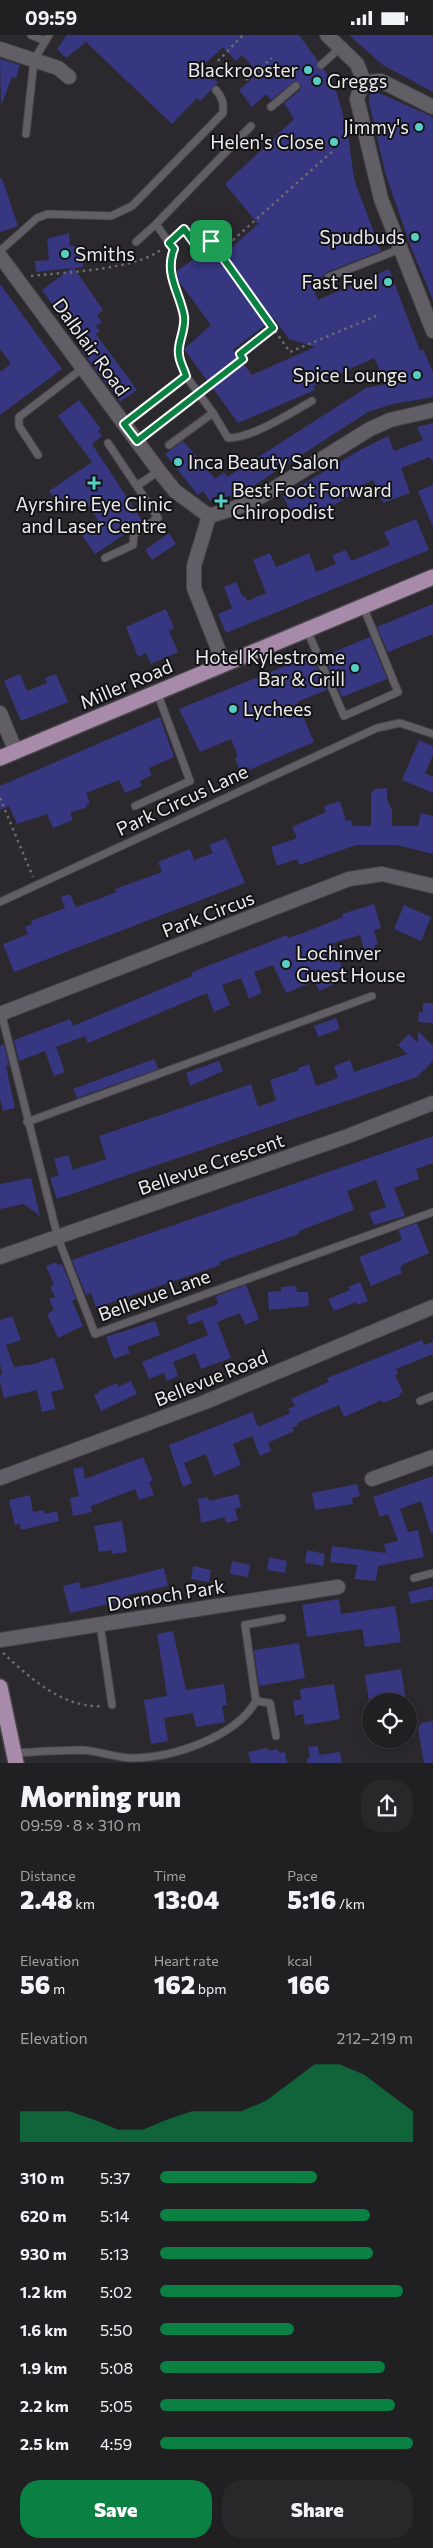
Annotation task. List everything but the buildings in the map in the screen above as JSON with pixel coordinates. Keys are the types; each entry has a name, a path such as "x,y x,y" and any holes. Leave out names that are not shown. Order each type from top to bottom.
{"main road":[{"name":"Miller Road","path":"0,758 433,577"},
{"path":"0,1687 15,1758"}],"street":[{"path":"326,35 357,64 365,84"},
{"path":"0,49 58,68 70,77"},
{"path":"433,107 380,81 372,80 359,91 357,99 364,135 381,199 400,249 430,315 433,331"},
{"name":"Dalblair Road","path":"2,264 17,278 175,491 209,516"},
{"path":"224,664 194,588 194,565 209,516 244,505 262,496 370,429 390,420 433,410"},
{"path":"0,713 16,752"},
{"name":"Park Circus","path":"0,1012 349,879 382,874 433,886"},
{"name":"Bellevue Crescent","path":"0,1257 348,1137 433,1103"},
{"name":"Bellevue Road","path":"0,1479 204,1401 433,1307"},
{"path":"372,1479 433,1457"},
{"name":"Dornoch Park","path":"0,1640 338,1587"}],"lane":[{"path":"26,134 34,60 47,38 31,35"},
{"path":"321,65 340,49"},
{"path":"271,107 296,86"},
{"path":"0,251 37,218 48,214 111,215 132,206 223,113 224,105 216,90"},
{"path":"136,242 156,224 251,126"},
{"path":"156,224 174,249 170,259 172,283 184,317 184,334 178,353 186,376 213,413 228,438 237,438 276,421 312,401"},
{"path":"329,277 400,249"},
{"path":"38,455 19,426 19,417 83,368"},
{"path":"124,424 186,376"},
{"path":"169,445 213,413"},
{"path":"105,558 133,545 134,534 158,518 138,485 108,443"},
{"path":"138,485 159,471"},
{"path":"307,630 344,716 398,692 363,606"},
{"path":"135,806 190,781 157,693"},
{"name":"Park Circus Lane","path":"0,902 377,728 400,723 433,734"},
{"path":"28,1123 372,996"},
{"name":"Bellevue Lane","path":"0,1012 58,1238 95,1334 433,1212"},
{"path":"420,1401 433,1396"},
{"path":"414,1578 433,1573"},
{"path":"15,1758 86,1750 132,1758 171,1753 213,1738 243,1717 256,1701 245,1625 282,1618"},
{"path":"100,1624 112,1705"},
{"path":"256,1701 270,1703 276,1736"}],"path":[{"path":"218,61 243,35"},
{"path":"246,80 272,58"},
{"path":"17,278 130,263 154,256 184,229 200,251 224,229 233,240 334,150"},
{"path":"211,241 290,351 376,316"},
{"path":"137,441 243,359 240,354 273,328"},
{"path":"0,798 37,885"},
{"path":"0,1650 34,1682 70,1700 100,1707 112,1705"}],"place":[{"name":"Blackrooster","path":"308,70"},
{"name":"Greggs","path":"317,81"},
{"name":"Jimmy's","path":"419,127"},
{"name":"Helen's Close","path":"334,142"},
{"name":"Spudbuds","path":"415,237"},
{"name":"Smiths","path":"65,254"},
{"name":"Fast Fuel","path":"388,282"},
{"name":"Spice Lounge","path":"417,375"},
{"name":"Inca Beauty Salon","path":"178,462"},
{"name":"Ayrshire Eye Clinic and Laser Centre","path":"94,483"},
{"name":"Best Foot Forward Chiropodist","path":"221,501"},
{"name":"Hotel Kylestrome Bar & Grill","path":"355,668"},
{"name":"Lychees","path":"233,709"},
{"name":"Lochinver Guest House","path":"286,964"}],"route":[{"path":"184,229 200,251 211,241 273,328 240,354 243,359 137,441 124,424 186,376 178,353 184,334 184,317 172,283 170,259 174,249 169,243 184,229"}]}
